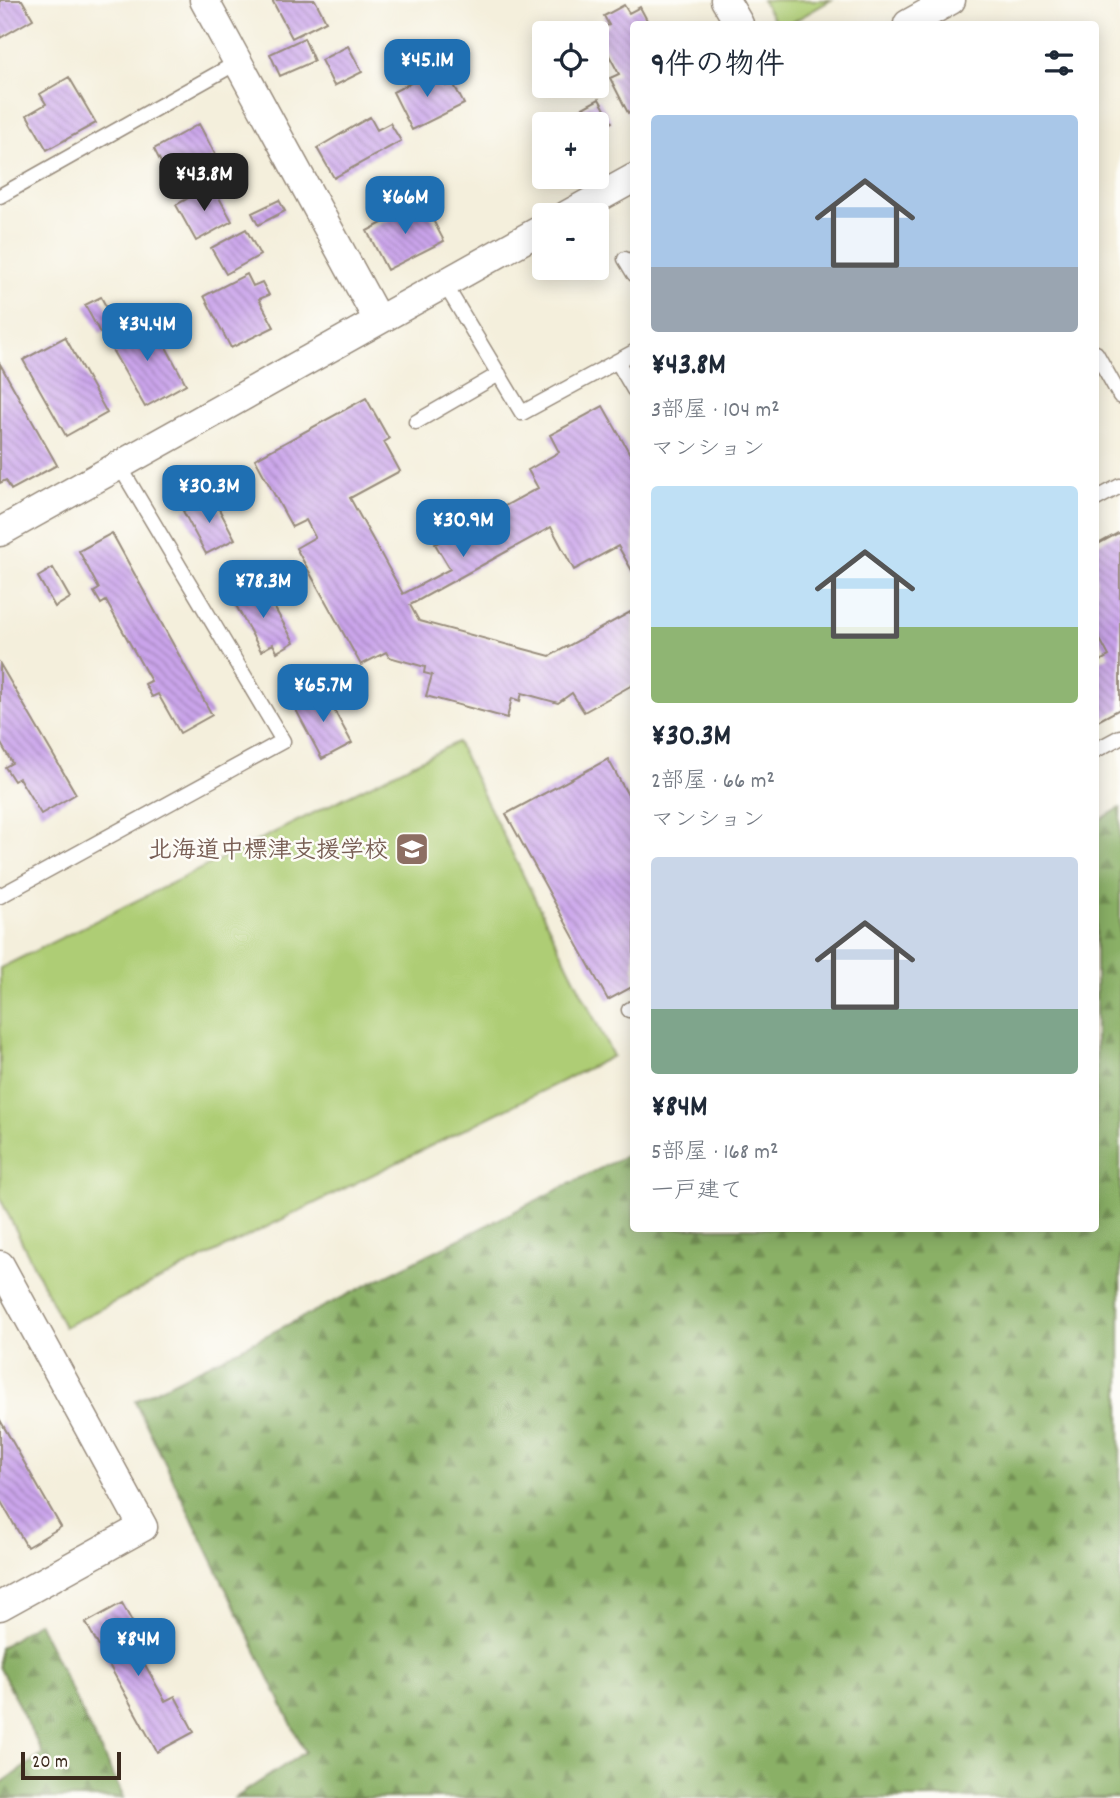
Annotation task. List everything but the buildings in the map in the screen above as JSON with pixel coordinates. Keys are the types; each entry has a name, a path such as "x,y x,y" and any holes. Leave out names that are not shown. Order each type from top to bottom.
{"street":[{"path":"204,0 378,320"},
{"path":"725,0 737,21"},
{"path":"914,21 951,0"},
{"path":"588,203 630,180"},
{"path":"0,532 532,235"},
{"path":"0,1265 143,1527 0,1606"}],"lane":[{"path":"0,196 238,62"},
{"path":"625,259 630,267"},
{"path":"444,283 522,413 630,354"},
{"path":"1099,358 1120,396"},
{"path":"617,361 630,383"},
{"path":"416,422 499,374"},
{"path":"0,896 283,741 119,465"},
{"path":"1099,497 1120,486"},
{"path":"1099,748 1120,737"}],"green space":[{"path":"762,0 831,0 794,21 774,21"},
{"path":"457,742 613,1056 64,1327 0,1198 0,968"},
{"path":"1120,808 1120,1798 235,1798 305,1752 135,1401 630,1154 630,1232 1099,1232 1099,820"},
{"path":"38,1622 124,1798 0,1798 0,1784 43,1754 0,1668 0,1648"}],"place":[{"name":"北海道中標津支援学校","path":"412,849"}]}
